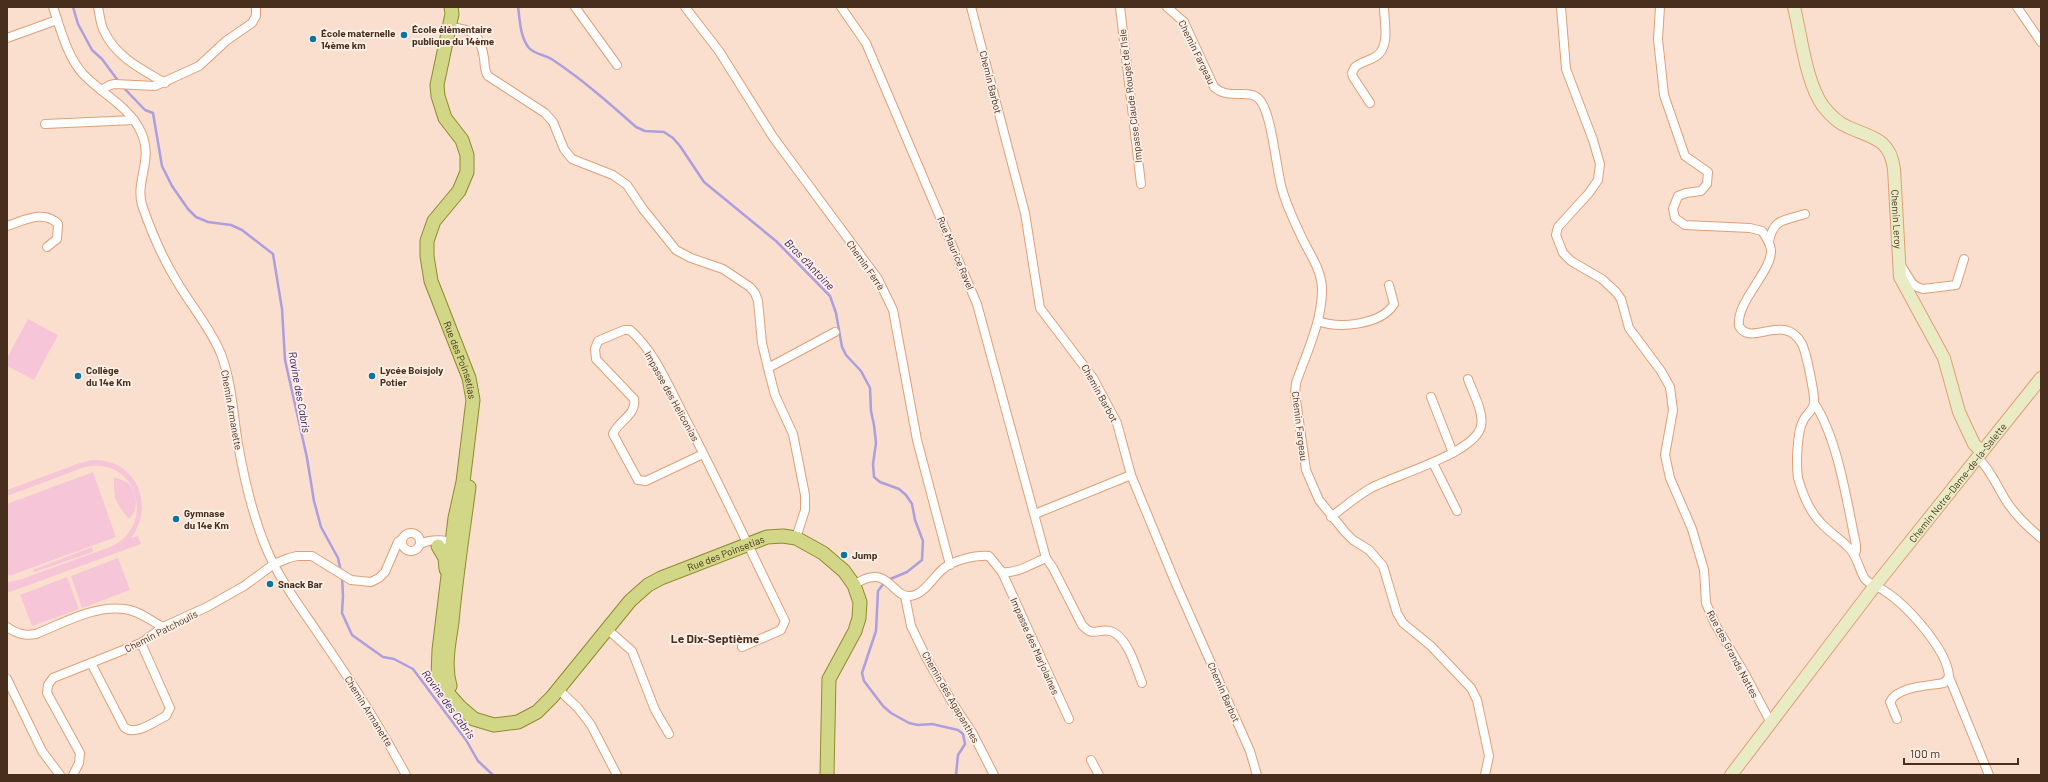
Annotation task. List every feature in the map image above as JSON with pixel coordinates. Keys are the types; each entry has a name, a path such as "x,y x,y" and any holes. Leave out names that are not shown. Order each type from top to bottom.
{"main road":[{"name":"Rue des Poinsetias","path":"446,7 449,25"},
{"name":"Rue des Poinsetias","path":"451,7 452,14 437,85 438,96 445,118 462,140 467,155 467,172 459,191 434,221 427,241 427,256 431,281 469,378 473,400 463,482 455,518 456,544"},
{"name":"Rue des Poinsetias","path":"427,256 475,374 480,406 456,544 438,676 445,690 460,707 474,719 505,725 518,722 537,712 558,689 630,601 648,585 660,578 767,537 783,536 796,538 831,559 844,571 854,585 860,602 859,618 855,631 829,679 827,775"},
{"path":"451,582 445,558 438,543 455,518"}],"street":[{"name":"Chemin Armanette","path":"53,7 73,60 83,74 126,110 141,132 146,152 146,162 140,190 142,205 159,248 176,281 212,333 221,354 228,374 238,446 248,492 265,547 292,594 369,710 406,775"},
{"path":"98,7 103,30 116,50 134,65 165,83"},
{"path":"101,90 110,84 155,86 165,83 199,66 226,41 252,23 256,16 256,7"},
{"path":"575,7 617,65"},
{"name":"Chemin Fèrrè","path":"685,7 719,51 773,137 878,279 890,299 896,320 917,440 950,564"},
{"name":"Rue Maurice Ravel","path":"841,7 866,43 977,304 1046,558 1053,568 1082,625 1087,631 1094,632 1109,630 1116,633 1125,642 1142,683"},
{"name":"Chemin Barbot","path":"971,7 1025,213 1040,308 1093,378 1117,423 1131,475 1176,584 1250,750 1257,775"},
{"name":"Impasse Claude Rouget de l'Isle","path":"1120,7 1141,184"},
{"name":"Chemin Fargeau","path":"1167,7 1184,22 1214,88 1221,93 1230,95 1248,94 1258,97 1263,104 1273,140 1282,190 1292,217 1318,268 1321,279 1322,301 1318,321 1296,383 1294,393 1306,470 1319,500 1331,517 1352,540 1375,554 1383,566 1397,613 1403,623 1450,664 1472,688 1477,700 1488,756 1485,775"},
{"path":"1370,103 1352,73 1355,67 1376,57 1382,49 1385,39 1384,7"},
{"name":"Rue des Grands Nattes","path":"1561,7 1566,69 1594,140 1600,164 1598,180 1589,193 1558,227 1556,235 1563,254 1571,261 1602,278 1616,292 1620,299 1628,328 1661,371 1670,387 1673,410 1665,454 1670,478 1692,529 1704,570 1706,603 1715,624 1745,674 1771,724"},
{"path":"1660,7 1658,39 1664,95 1685,156 1708,172 1707,184 1701,191 1686,193 1678,196 1673,209 1675,218 1685,225 1750,228 1762,230 1769,241 1771,251 1768,261 1741,311 1739,326 1743,332 1751,335 1776,329 1783,330 1799,340 1805,354 1814,403 1824,418 1842,477 1856,545 1856,551 1854,554"},
{"name":"Chemin Leroy","path":"1794,7 1810,78 1820,101 1839,122 1880,141 1890,153 1894,169 1898,262 1902,282 1944,358 1959,412 1986,467 2006,501 2023,523 2041,538"},
{"path":"2017,7 2041,42"},
{"path":"7,38 58,20"},
{"path":"449,25 469,30 475,34 480,42 484,68 488,76 545,113 553,122 564,150 572,159 613,175 627,185 643,209 676,250 691,258 723,269 750,287 758,301 762,343 768,368 775,394 792,434 805,495 805,510 796,538"},
{"path":"45,124 134,120"},
{"path":"1769,241 1775,224 1805,214"},
{"path":"7,226 43,216 54,220 58,224 57,239 47,248"},
{"path":"1898,262 1914,285 1923,289 1956,285 1964,259"},
{"path":"1318,321 1329,325 1345,325 1364,322 1386,314 1394,304 1389,285"},
{"name":"Impasse des Heliconias","path":"703,454 646,481 638,480 613,434 615,428 633,410 635,405 634,399 596,359 595,349 598,341 624,330 630,330 640,339 654,358 703,454 785,621 781,630 742,646"},
{"path":"768,368 835,332"},
{"name":"Chemin Notre-Dame-de-la-Salette","path":"1731,775 1874,587 2041,378"},
{"path":"1331,517 1371,488 1433,463 1453,453 1475,438 1481,426 1482,419 1468,379"},
{"path":"1432,397 1453,453"},
{"path":"1814,403 1812,410 1802,421 1798,444 1798,477 1809,506 1820,522 1854,554 1866,580 1874,587 1883,590 1909,612 1939,650 1990,775"},
{"path":"1433,463 1457,511"},
{"path":"1035,514 1131,475"},
{"path":"391,560 398,542 405,535 411,533 416,535 421,542"},
{"path":"402,539 403,546 406,550"},
{"path":"421,542 456,544"},
{"path":"391,560 397,554 406,550 416,550 421,542"},
{"name":"Impasse des Marjolaines","path":"950,564 981,555 989,556 1002,572 1069,719"},
{"name":"Chemin Patchoulis","path":"73,775 79,763 80,753 47,693 48,685 53,678 141,643 163,627 227,596 274,564 297,556 312,556 321,560 351,580 364,582 379,578 391,560"},
{"path":"1002,572 1015,571 1046,558"},
{"path":"854,585 869,576 878,577 890,582 905,596 918,593 950,564"},
{"name":"Chemin des Agapanthes","path":"905,596 911,626 952,702 973,734 994,775"},
{"path":"7,627 18,634 36,634 93,612 111,609 125,609 163,627"},
{"path":"607,628 632,651 655,710 669,734"},
{"path":"91,663 124,727 128,730 135,731 166,716 170,708 141,643"},
{"path":"1897,719 1890,702 1892,697 1913,688 1944,683 1949,677"},
{"path":"7,680 42,751 60,775"},
{"path":"558,689 578,708 591,725 617,775"},
{"path":"1091,760 1098,775"}],"shaded area":[{"path":"28,319 58,335 34,380 7,366 7,358"},
{"path":"92,460 107,461 120,467 130,475 137,486 141,498 142,512 138,525 131,538 138,536 141,544 7,593 7,582 19,580 110,547 125,537 134,524 137,509 135,495 128,482 118,471 103,466 85,467 7,496 7,490"},
{"path":"93,472 116,537 9,576 7,572 7,504"},
{"path":"114,477 127,482 135,495 135,510 129,519 120,508 116,500 114,491"},
{"path":"92,547 93,552 34,572 33,570"},
{"path":"118,558 130,590 82,608 71,576"},
{"path":"67,577 79,609 32,626 20,595"}],"waterway":[{"name":"Ravine des Cabris","path":"73,7 78,24 92,50 102,59 119,82"},
{"name":"Bras d'Antoine","path":"518,7 522,34 526,44 531,50 550,58 575,76 636,127 645,131 664,132 673,138 704,182 776,241 830,296 836,313 842,347 846,355 861,371 870,388 871,411 876,443 873,464 874,477 880,482 899,489 906,495 912,504 915,520 923,541 922,560 907,572 888,580"},
{"name":"Ravine des Cabris","path":"122,86 145,110 153,113 162,166 172,186 188,209 196,217 208,222 231,225 242,230 273,254 282,309 285,360 307,458 314,501 321,527 338,558 341,572"},
{"name":"Ravine des Cabris","path":"342,577 342,613 352,635 383,657 394,659 413,669 466,740 478,761 493,775"},
{"name":"Bras d'Antoine","path":"884,583 878,591 876,631 862,673 864,681 883,706 891,713 909,723 918,725 932,724 958,730 963,734 965,744 958,755 956,775"}],"place":[{"name":"École élémentaire publique du 14ème","path":"404,35"},
{"name":"École maternelle 14ème km","path":"313,39"},
{"name":"Collège du 14e Km","path":"78,376"},
{"name":"Lycée Boisjoly Potier","path":"372,376"},
{"name":"Gymnase du 14e Km","path":"176,519"},
{"name":"Jump","path":"844,555"},
{"name":"Snack Bar","path":"270,584"}],"district":[{"name":"Le Dix-Septième","path":"715,638"}]}
